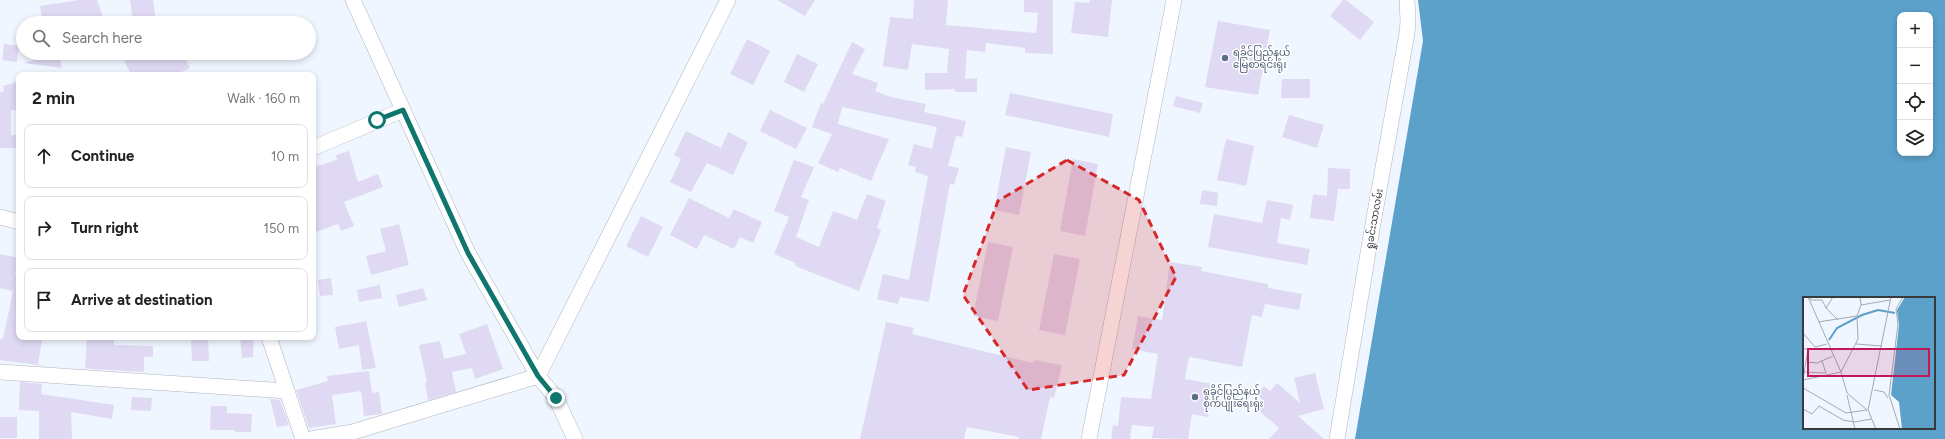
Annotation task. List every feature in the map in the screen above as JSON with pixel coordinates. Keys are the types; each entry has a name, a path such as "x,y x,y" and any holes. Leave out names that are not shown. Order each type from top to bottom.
{"street":[{"path":"353,0 468,253 538,376 556,398 575,439"},
{"path":"311,439 353,432 538,376 728,0"},
{"path":"1089,439 1174,0"},
{"name":"ရှုခင်းသာလမ်း","path":"1337,439 1369,242 1407,33 1407,0"},
{"path":"316,147 403,110"},
{"path":"0,217 16,221"},
{"path":"270,340 302,439"},
{"path":"0,372 287,391"}],"highlighted area":[{"path":"1067,160 1139,200 1176,277 1124,375 1028,390 963,295 998,201"}],"water":[{"path":"1418,0 1945,0 1945,439 1355,439 1423,41"}],"building":[{"path":"79,0 97,0 103,16 42,16 40,6"},
{"path":"130,0 153,0 155,16 132,16"},
{"path":"777,0 815,0 805,16"},
{"path":"914,0 948,0 946,25 1036,33 1038,13 1024,12 1024,0 1053,0 1053,54 1025,53 1025,48 986,43 985,52 967,50 965,79 977,78 977,92 955,92 955,89 925,90 925,73 947,73 949,49 912,44 908,70 883,66 890,17 913,19"},
{"path":"1090,0 1112,0 1108,37 1071,33 1075,2 1089,3"},
{"path":"1343,0 1346,0 1374,22 1360,40 1330,16"},
{"path":"1218,21 1270,30 1258,95 1205,87"},
{"path":"747,39 770,51 753,85 730,74"},
{"path":"852,42 865,49 852,74 878,83 875,91 891,97 926,104 924,112 966,121 962,137 956,136 948,166 959,168 954,185 950,183 929,302 900,297 898,304 877,299 883,274 909,280 928,176 915,172 916,167 908,165 914,144 932,149 937,127 842,107 838,124 889,139 871,181 840,168 838,172 818,163 832,134 812,127 821,103 823,104"},
{"path":"4,44 16,46 17,62 2,60"},
{"path":"797,54 818,64 804,92 784,82"},
{"path":"34,60 60,60 62,68 24,63"},
{"path":"124,60 186,60 190,68 181,72 130,72"},
{"path":"1282,79 1310,79 1310,98 1281,98"},
{"path":"16,82 16,110 11,110 11,135 16,135 16,148 0,148 0,92 4,92 3,86"},
{"path":"1010,93 1113,114 1109,137 1005,115"},
{"path":"1176,96 1203,103 1200,113 1173,106"},
{"path":"770,110 807,128 796,149 760,131"},
{"path":"1289,115 1324,125 1317,148 1282,137"},
{"path":"686,131 721,148 728,132 748,142 733,175 707,163 691,192 670,182 681,159 674,155"},
{"path":"1226,139 1254,146 1246,186 1217,180"},
{"path":"1006,147 1031,152 1019,215 994,210"},
{"path":"349,151 358,182 378,174 383,187 344,202 354,226 341,231 338,224 316,232 316,166 337,160 336,155"},
{"path":"1073,159 1098,164 1085,236 1060,231"},
{"path":"794,160 814,167 801,197 809,200 796,237 819,247 833,211 857,220 867,194 886,201 877,228 881,230 859,291 795,266 796,263 774,254 789,217 774,211"},
{"path":"1328,168 1350,169 1350,189 1338,189 1334,221 1310,218 1313,194 1327,196"},
{"path":"1202,190 1218,193 1217,206 1200,204"},
{"path":"689,198 729,218 734,209 762,222 753,243 740,237 734,249 704,235 697,249 670,235"},
{"path":"1267,200 1293,205 1290,220 1281,218 1277,243 1310,249 1307,265 1208,247 1214,214 1262,223"},
{"path":"641,216 663,227 648,257 626,246"},
{"path":"399,224 409,265 371,275 366,256 386,251 380,229"},
{"path":"988,242 1013,247 998,321 973,316"},
{"path":"0,254 16,257 16,340 42,340 38,364 46,366 0,360 0,339 3,339 13,291 0,288"},
{"path":"1054,254 1080,259 1065,335 1039,330"},
{"path":"1170,262 1202,267 1201,271 1268,284 1268,288 1302,294 1299,310 1265,304 1262,317 1252,315 1242,367 1189,357 1185,379 1213,384 1208,417 1192,414 1188,439 1152,438 1154,427 1132,425 1130,439 1111,439 1113,425 1118,426 1121,397 1151,399 1158,354 1132,349 1138,316 1162,320"},
{"path":"331,278 333,295 320,296 318,280"},
{"path":"380,285 382,298 359,302 357,290"},
{"path":"423,288 427,300 399,307 396,295"},
{"path":"366,321 376,368 362,370 359,345 339,349 335,327"},
{"path":"886,322 914,328 912,334 1033,363 1034,360 1062,365 1054,398 1050,397 1041,439 1018,439 1019,437 967,427 964,439 860,439"},
{"path":"487,324 503,369 475,379 472,368 452,372 456,392 428,400 425,383 427,382 419,345 440,341 444,359 466,354 459,334"},
{"path":"87,340 114,340 114,345 153,346 153,357 144,357 144,372 79,368 85,368"},
{"path":"191,340 208,340 209,361 192,361"},
{"path":"240,340 254,340 253,357 242,358"},
{"path":"369,371 372,393 379,392 382,414 364,416 361,391 332,395 336,424 309,428 296,390 328,381 327,376"},
{"path":"1315,373 1324,409 1298,416 1324,439 1269,439 1279,428 1255,407 1262,399 1257,394 1264,386 1270,391 1277,383 1300,403 1294,378"},
{"path":"20,382 42,384 41,394 114,405 112,419 71,412 72,439 39,439 39,411 19,410"},
{"path":"132,397 152,398 151,411 131,410"},
{"path":"270,399 280,400 289,425 277,427"},
{"path":"211,406 227,406 227,413 252,414 251,432 235,432 235,430 210,430"},
{"path":"0,417 17,417 17,438 0,438"}],"place":[{"name":"ရခိုင်ပြည်နယ် မြေစာရင်းရုံး","path":"1225,58"},
{"name":"ရခိုင်ပြည်နယ် စိုက်ပျိုးရေးရုံး","path":"1195,397"}],"route":[{"path":"377,120 403,110 468,253 538,376 556,398"}]}
